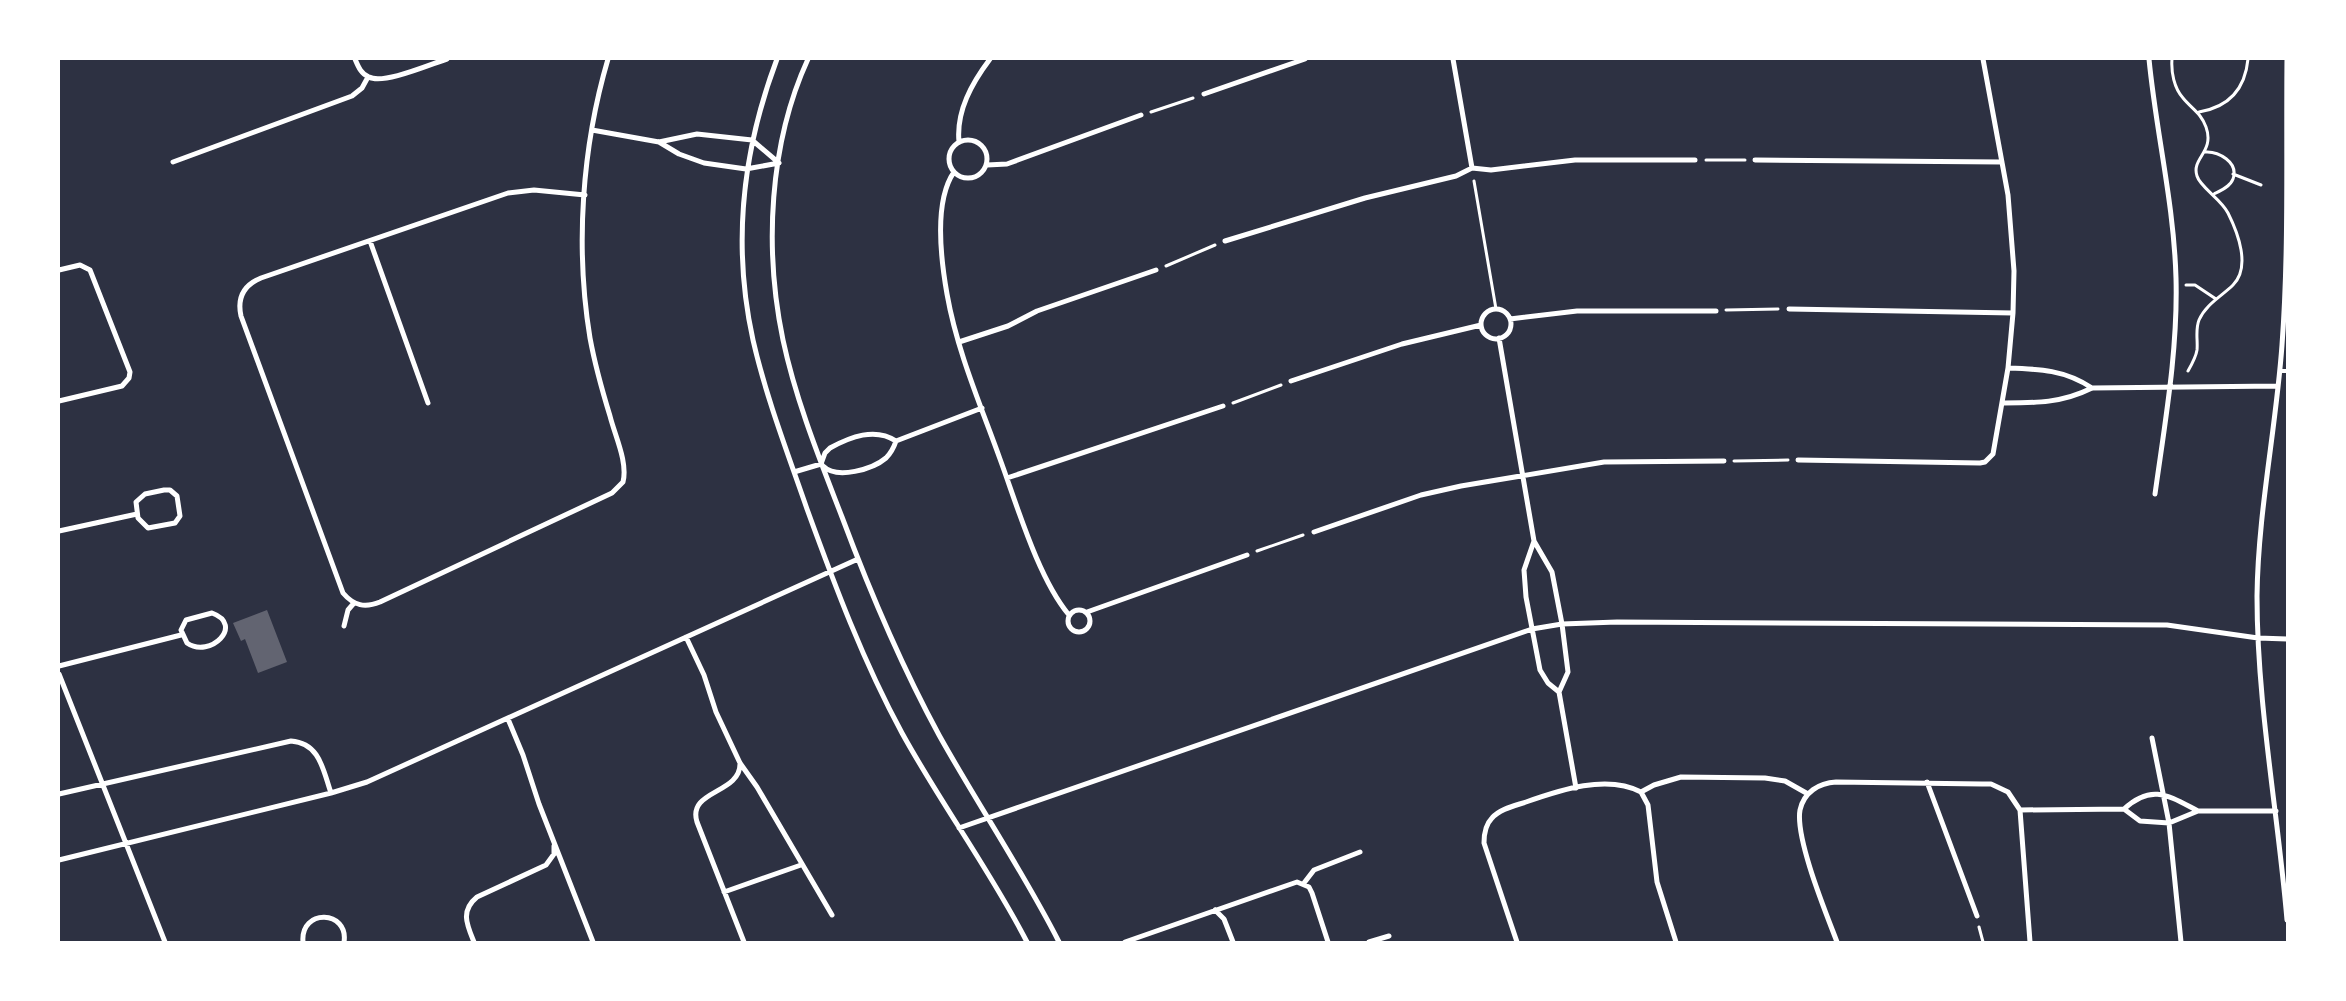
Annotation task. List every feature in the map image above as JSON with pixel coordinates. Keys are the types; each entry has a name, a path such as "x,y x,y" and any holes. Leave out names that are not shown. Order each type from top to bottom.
{"street":[{"path":"355,59 359,68 368,77 380,80 447,59"},
{"path":"585,195 534,190 508,193 261,278 246,287 242,294 240,309 242,316 344,593 354,603 367,606 380,602 612,493 623,482 624,466 601,385 590,337 584,276 585,195 592,130 608,59"},
{"path":"777,59 759,111 746,169 742,230 746,299 759,362 794,472 847,619 885,700 958,828 994,883 1027,942"},
{"path":"808,59 788,118 779,163 772,234 777,305 792,375 821,464 876,605 917,694 963,777 1027,882 1059,942"},
{"path":"959,142 959,121 966,99 990,59"},
{"path":"1204,94 1305,59"},
{"path":"1453,59 1472,168"},
{"path":"1798,460 1974,463 1989,459 1996,448 2004,403 2013,313 2012,229 2002,162 1982,59"},
{"path":"2149,59 2175,248 2176,307 2170,389 2155,494"},
{"path":"2286,59 2286,268 2280,371 2260,522 2257,597 2262,698 2287,920"},
{"path":"173,162 352,96 362,88 368,77"},
{"path":"987,165 1000,166 1007,164 1141,115"},
{"path":"592,130 660,142 690,160 746,169 779,163"},
{"path":"660,142 697,134 752,140 779,163"},
{"path":"970,140 980,144 987,154 987,165 975,177 964,178 954,172 951,167 951,150 959,142 970,140"},
{"path":"1225,241 1365,198 1456,176 1472,168 1491,170 1574,160 1695,160"},
{"path":"1754,160 2002,162"},
{"path":"954,172 949,180 944,202 941,244 947,294 959,342 1007,478 1049,584 1068,615 1068,625 1075,632 1080,632 1089,626 1090,617 1087,612"},
{"path":"370,241 428,403"},
{"path":"59,270 74,266 86,267 93,275 129,366 129,378 122,386 59,401"},
{"path":"959,342 1008,326 1036,311 1156,270"},
{"path":"1496,309 1505,311 1510,319 1508,333 1499,338 1486,334 1482,325 1483,316 1496,309"},
{"path":"1788,309 2013,313"},
{"path":"1510,319 1577,310 1716,310"},
{"path":"1290,381 1402,344 1482,325"},
{"path":"1499,338 1534,541 1547,560 1552,572 1562,624 1568,672 1559,692 1576,788"},
{"path":"2008,368 2056,371 2080,380 2092,388"},
{"path":"2004,403 2052,402 2077,395 2092,388 2170,389 2278,386"},
{"path":"1007,478 1222,406"},
{"path":"821,464 833,473 847,473 884,459 890,454 896,441 982,408"},
{"path":"821,464 825,453 830,448 866,434 881,434 896,441"},
{"path":"1314,532 1442,489 1626,460 1724,461"},
{"path":"794,472 821,464"},
{"path":"164,490 170,490 177,496 181,512 175,522 152,529 144,526 136,514 136,502 142,496 164,490"},
{"path":"59,531 136,514"},
{"path":"1534,541 1524,570 1526,597 1540,670 1548,683 1559,692"},
{"path":"1068,615 1077,609 1087,612 1247,555"},
{"path":"59,860 331,793 391,772 858,558"},
{"path":"344,626 348,610 354,603"},
{"path":"206,614 218,615 225,629 225,634 219,642 198,647 187,643 182,635 182,625 186,620 206,614"},
{"path":"958,828 1532,629 1562,624 1617,622 2167,625 2258,638 2287,639"},
{"path":"59,666 182,635"},
{"path":"686,637 704,675 716,712 740,764 757,787 832,915"},
{"path":"59,674 165,942"},
{"path":"508,719 523,756 554,846 565,868 593,942"},
{"path":"2152,738 2170,823 2181,942"},
{"path":"59,794 291,741 299,742 314,750 318,756 331,793"},
{"path":"740,764 738,777 733,783 700,802 696,812 744,942"},
{"path":"1641,792 1669,780 1702,777 1775,779 1797,786 1808,794"},
{"path":"1837,942 1812,874 1804,844 1800,816 1808,794 1828,782 1991,784 2008,792 2020,810 2030,942"},
{"path":"1927,782 1977,916"},
{"path":"1517,942 1486,852 1484,835 1486,826 1491,819 1506,809 1547,795 1576,788 1622,785 1641,792 1648,805 1657,882 1676,942"},
{"path":"2124,808 2137,796 2164,794 2198,811"},
{"path":"2020,810 2124,808 2140,821 2170,823 2198,811 2276,811"},
{"path":"474,942 466,917 471,902 477,897 546,866 554,854 554,846"},
{"path":"1304,883 1314,870 1360,852"},
{"path":"724,892 801,865"},
{"path":"1125,942 1291,883 1304,883"},
{"path":"1304,883 1312,893 1328,942"},
{"path":"1215,910 1224,919 1233,942"},
{"path":"303,942 304,930 308,924 319,917 325,916 337,921 342,926 344,942"},
{"path":"1369,942 1389,936"}],"lane":[{"path":"2280,371 2287,371"}],"path":[{"path":"2172,59 2177,90 2199,112 2208,133 2208,145 2196,167 2196,176 2201,184 2214,194 2228,212 2236,230 2242,258 2242,269 2235,283 2216,299 2200,319 2197,327 2196,350 2188,371"},
{"path":"2199,112 2222,106 2230,100 2243,79 2248,59"},
{"path":"1141,115 1204,94"},
{"path":"2205,152 2214,152 2224,156 2231,164 2233,180 2228,186 2214,194"},
{"path":"1695,160 1754,160"},
{"path":"1472,168 1496,309"},
{"path":"2233,174 2261,185"},
{"path":"1156,270 1225,241"},
{"path":"2186,285 2195,285 2216,299"},
{"path":"1716,310 1788,309"},
{"path":"1222,406 1290,381"},
{"path":"1724,461 1798,460"},
{"path":"1247,555 1314,532"}],"building":[{"path":"267,610 287,662 258,673 245,639 241,641 233,623"}]}
